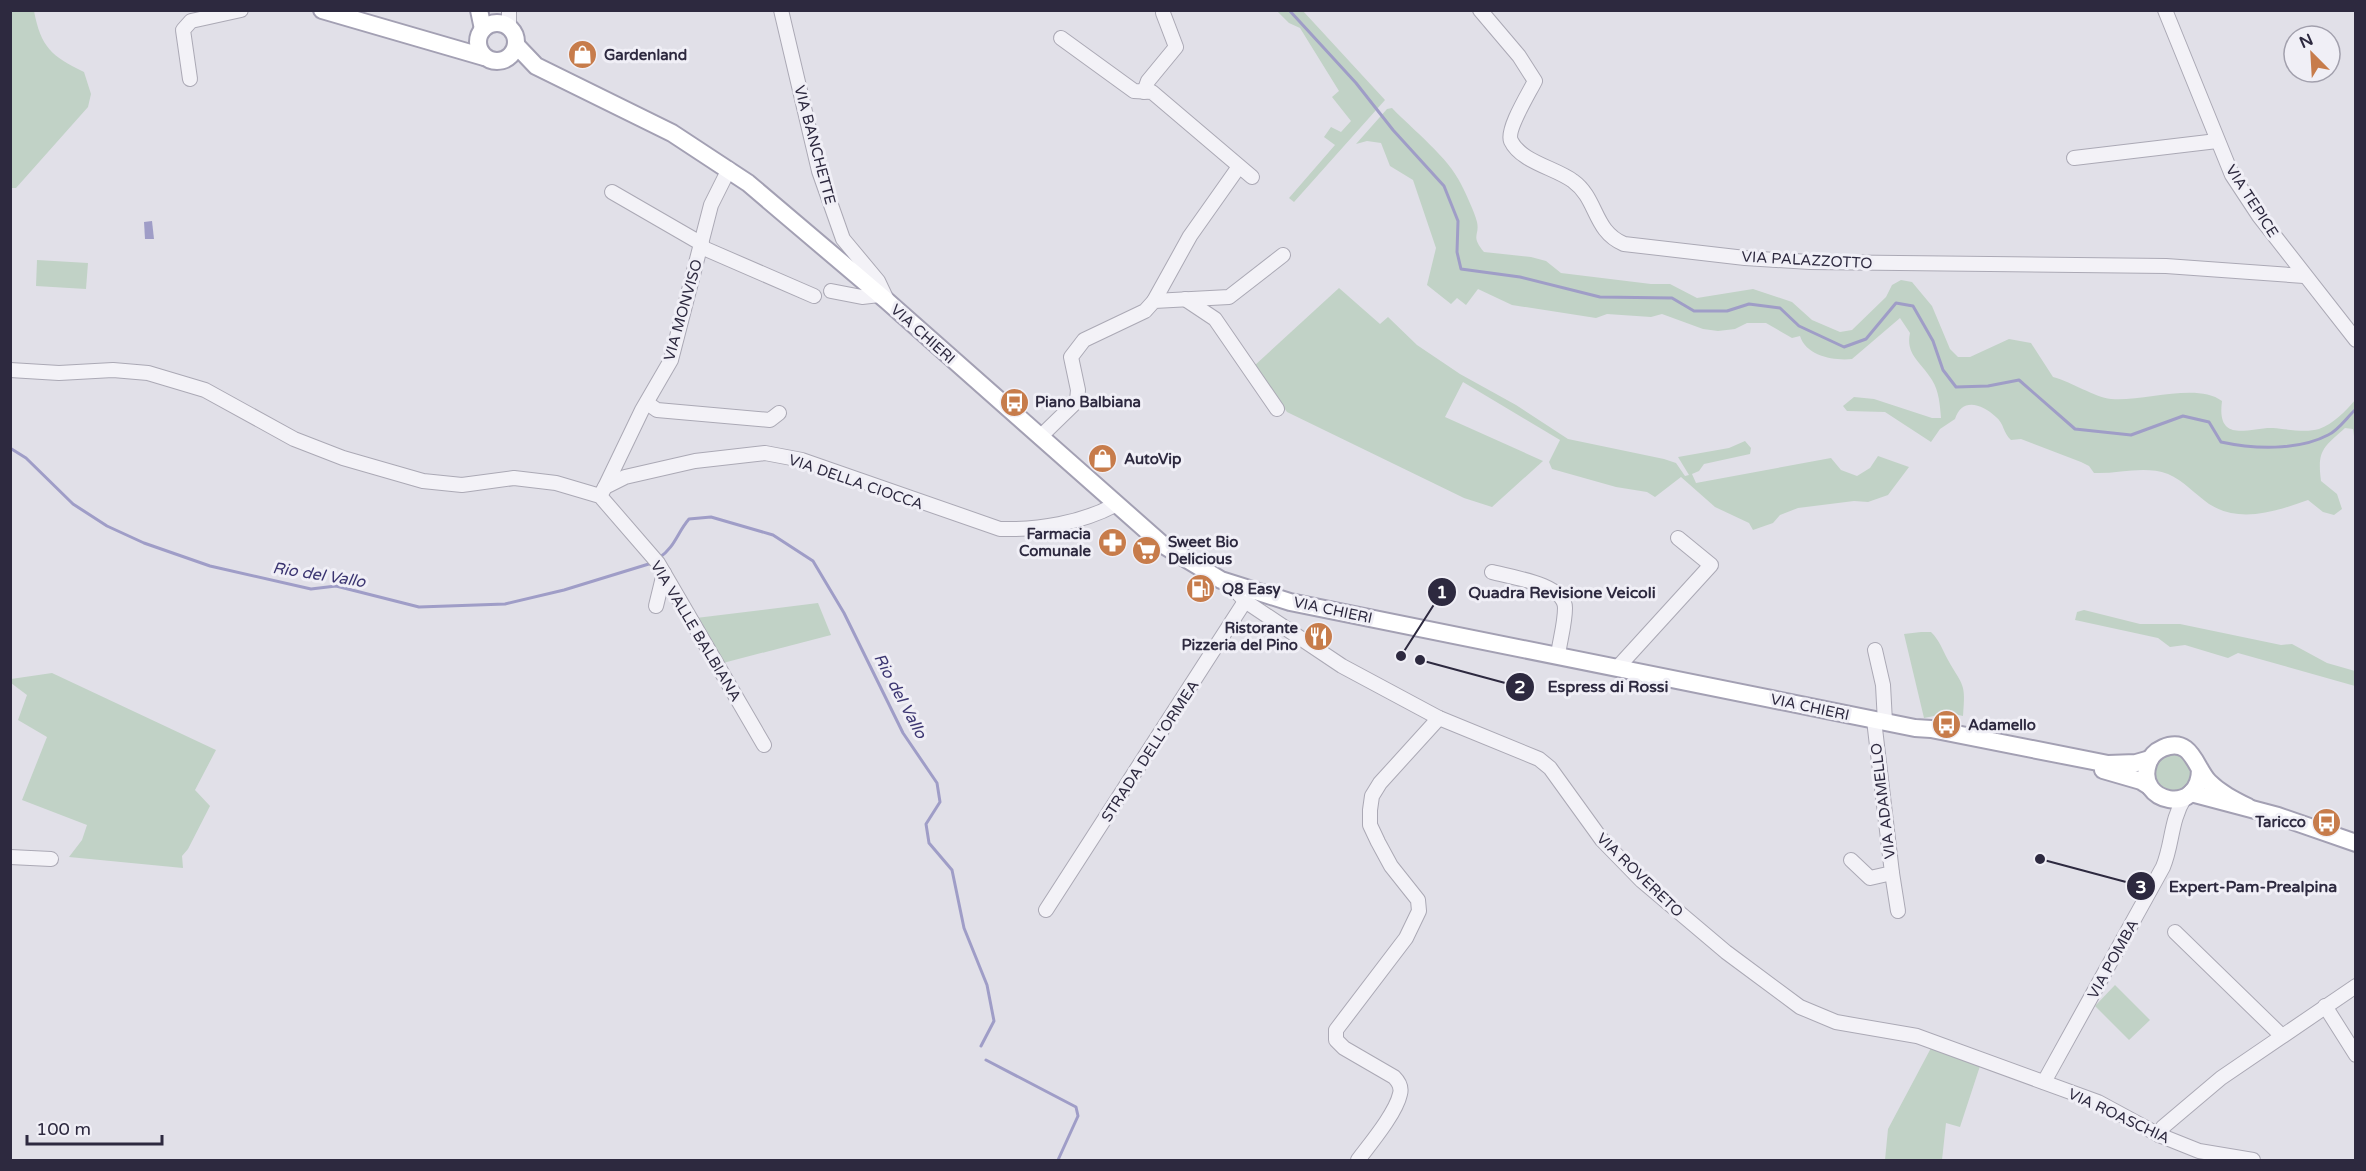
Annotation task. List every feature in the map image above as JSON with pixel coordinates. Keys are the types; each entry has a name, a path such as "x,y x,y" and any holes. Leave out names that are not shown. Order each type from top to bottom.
{"main road":[{"path":"322,10 426,39 492,61 502,61 511,56 516,45 515,34 502,16 481,32 459,40 426,39"},
{"path":"479,10 481,32 478,44 484,57"},
{"name":"VIA CHIERI","path":"516,45 536,66 672,133 729,169 883,298 1163,545 1249,596 1558,655 1878,724 1931,729 2108,764 2136,763 2150,759 2162,748 2178,747 2193,754 2206,780 2220,792 2248,807"},
{"name":"VIA CHIERI","path":"502,61 570,91 609,102"},
{"name":"VIA CHIERI","path":"1910,727 1929,734 2118,774 2177,800 2188,795 2248,807"},
{"path":"2150,759 2146,777 2155,792"},
{"path":"2188,795 2197,786 2200,769"},
{"path":"2248,807 2355,843"}],"street":[{"path":"190,79 183,30 185,25 191,21 241,10"},
{"name":"VIA BANCHETTE","path":"781,10 819,171 843,239 878,281 883,298"},
{"name":"VIA PALAZZOTTO","path":"1480,10 1519,56 1535,81 1510,131 1511,141 1522,153 1574,181 1584,192 1607,233 1624,244 1744,258 1809,262 2166,266 2304,276"},
{"name":"VIA TEPICE","path":"2164,10 2232,175 2304,276 2355,340"},
{"path":"1144,92 1148,81 1176,47 1163,13"},
{"path":"1061,38 1134,91 1152,92 1222,149 1238,168 1252,177"},
{"path":"2074,158 2217,141"},
{"path":"1040,438 1077,401 1078,390 1071,357 1084,340 1145,311 1154,301 1190,236 1238,168"},
{"name":"VIA MONVISO","path":"602,491 671,360 711,204 729,169"},
{"name":"VIA MONVISO","path":"612,192 702,246 814,296"},
{"path":"1154,301 1229,297 1283,255"},
{"name":"VIA CHIERI","path":"831,291 862,297 883,298"},
{"path":"1185,300 1215,319 1277,409"},
{"path":"10,370 59,373 113,370 148,373 205,390 294,439 343,458 423,481 462,485 514,478 602,491"},
{"path":"647,403 657,410 770,420 779,413"},
{"name":"VIA DELLA CIOCCA","path":"602,491 625,477 695,461 765,453 802,460 1000,529 1022,530 1075,520 1094,516 1115,505"},
{"name":"VIA VALLE BALBIANA","path":"602,491 664,573 764,745"},
{"path":"1618,668 1711,566 1678,538"},
{"path":"1492,572 1548,587 1561,597 1565,606 1558,655"},
{"path":"656,606 664,573"},
{"name":"VIA ROVERETO","path":"1249,596 1342,666 1439,718 1523,751 1550,768 1602,840 1642,881 1726,952 1800,1007 1836,1022 1917,1036 1954,1050"},
{"name":"STRADA DELL'ORMEA","path":"1046,910 1249,596"},
{"path":"1875,650 1883,685 1878,724"},
{"path":"1358,1161 1395,1106 1400,1094 1400,1084 1394,1077 1344,1048 1336,1040 1336,1030 1406,938 1419,911 1418,900 1391,866 1370,825 1372,796 1380,783 1439,718"},
{"name":"VIA ADAMELLO","path":"1871,761 1869,737 1878,724"},
{"name":"VIA ADAMELLO","path":"1878,724 1892,873 1898,911"},
{"name":"VIA POMBA","path":"2155,792 2169,814 2171,832"},
{"name":"VIA POMBA","path":"2044,1082 2163,867 2175,814 2188,795"},
{"path":"10,857 51,859"},
{"name":"VIA ADAMELLO","path":"1851,860 1870,878 1892,873"},
{"path":"2175,932 2282,1036"},
{"path":"2159,1135 2163,1127 2221,1078 2355,986"},
{"path":"2325,1006 2355,1055"},
{"name":"VIA ROASCHIA","path":"1954,1050 2098,1102 2159,1135 2199,1151 2253,1161"}],"green space":[{"path":"10,11 34,11 44,42 63,61 84,72 91,94 88,107 16,188 11,188"},
{"path":"1277,11 1303,11 1385,100 1294,202 1289,198 1335,145 1324,137 1331,127 1341,132 1351,121 1332,97 1339,91 1300,28 1289,23"},
{"path":"1392,108 1439,154 1455,174 1474,213 1478,227 1476,239 1484,252 1531,257 1546,261 1561,273 1651,284 1670,284 1697,298 1753,289 1792,302 1812,320 1840,332 1852,330 1886,297 1892,285 1901,280 1912,282 1932,306 1950,349 1958,357 1970,357 2009,339 2031,343 2053,377 2111,399 2184,393 2211,396 2222,401 2224,424 2229,429 2237,431 2264,428 2302,431 2319,429 2339,417 2355,400 2355,444 2353,429 2345,428 2323,450 2320,462 2321,481 2337,494 2342,509 2334,515 2323,512 2308,500 2258,514 2221,510 2209,504 2174,477 2159,471 2094,473 2089,466 2081,462 2021,439 2011,440 2001,422 1979,406 1967,405 1962,408 1955,419 1940,429 1931,442 1885,412 1847,411 1843,406 1854,397 1874,399 1932,418 1941,418 1936,389 1912,353 1910,333 1900,318 1852,359 1845,359 1829,358 1814,353 1803,343 1800,336 1792,338 1766,323 1747,323 1735,329 1718,331 1703,329 1662,314 1651,317 1607,314 1596,318 1512,305 1478,289 1466,305 1457,298 1451,304 1427,285 1436,248 1413,180 1390,166 1381,143 1367,141 1356,144 1387,109"},
{"path":"37,260 88,263 86,289 36,286"},
{"path":"1339,288 1380,324 1388,317 1417,345 1460,374 1516,405 1568,439 1664,459 1676,463 1685,476 1689,475 1678,457 1729,448 1745,441 1751,448 1750,454 1704,464 1699,471 1692,474 1696,483 1831,458 1841,470 1857,476 1870,468 1878,456 1909,467 1888,495 1868,502 1854,501 1798,508 1780,515 1773,523 1753,530 1749,523 1715,507 1681,477 1655,497 1647,492 1616,487 1552,469 1549,462 1560,440 1463,382 1445,417 1543,461 1492,507 1464,498 1287,412 1254,366"},
{"path":"818,603 831,635 723,663 696,618"},
{"path":"2084,610 2140,624 2180,624 2281,645 2292,644 2327,663 2355,671 2355,686 2238,653 2228,658 2185,645 2170,647 2158,638 2075,620 2077,612"},
{"path":"1931,632 1934,635 1962,685 1964,690 1963,716 1949,713 1924,718 1904,634"},
{"path":"52,673 216,750 195,790 210,806 188,849 182,856 183,868 69,857 82,840 87,825 22,800 47,737 18,720 27,695 11,683 11,679"},
{"path":"2173,754 2186,760 2192,773 2186,786 2173,792 2160,786 2154,773 2160,760"},
{"path":"2115,985 2150,1020 2129,1040 2095,1006"},
{"path":"1931,1048 1980,1066 1960,1127 1946,1123 1942,1160 1885,1160 1888,1129"}],"water":[{"path":"152,221 154,239 145,239 144,222"}],"waterway":[{"path":"1289,10 1356,83 1393,130 1444,186 1458,221 1457,252 1461,269 1520,277 1600,297 1672,298 1694,311 1727,311 1749,304 1780,308 1799,326 1844,347 1866,339 1896,303 1913,306 1933,341 1943,370 1956,387 1988,386 2019,380 2075,429 2131,435 2183,416 2209,422 2221,442 2275,447 2303,444 2328,435 2356,409"},
{"name":"Rio del Vallo","path":"10,448 26,458 73,504 107,526 144,543 210,566 311,589 336,586 419,607 505,604 564,590 652,563"},
{"name":"Rio del Vallo","path":"659,558 669,549 689,519 711,517 773,535 813,561 844,613 903,733 937,783 940,802 926,824 929,843 952,870 964,928 987,985 994,1021 981,1046"},
{"name":"Rio del Vallo","path":"986,1060 1076,1107 1078,1116 1058,1160"}],"place":[{"name":"Gardenland","path":"583,55"},
{"name":"Piano Balbiana","path":"1014,402"},
{"name":"AutoVip","path":"1103,459"},
{"name":"Farmacia Comunale","path":"1112,543"},
{"name":"Sweet Bio Delicious","path":"1147,551"},
{"name":"Q8 Easy","path":"1201,589"},
{"name":"Ristorante Pizzeria del Pino","path":"1319,637"},
{"name":"Quadra Revisione Veicoli","path":"1401,656"},
{"name":"Espress di Rossi","path":"1420,660"},
{"name":"Adamello","path":"1947,725"},
{"name":"Taricco","path":"2327,822"},
{"name":"Expert-Pam-Prealpina","path":"2040,859"}]}
